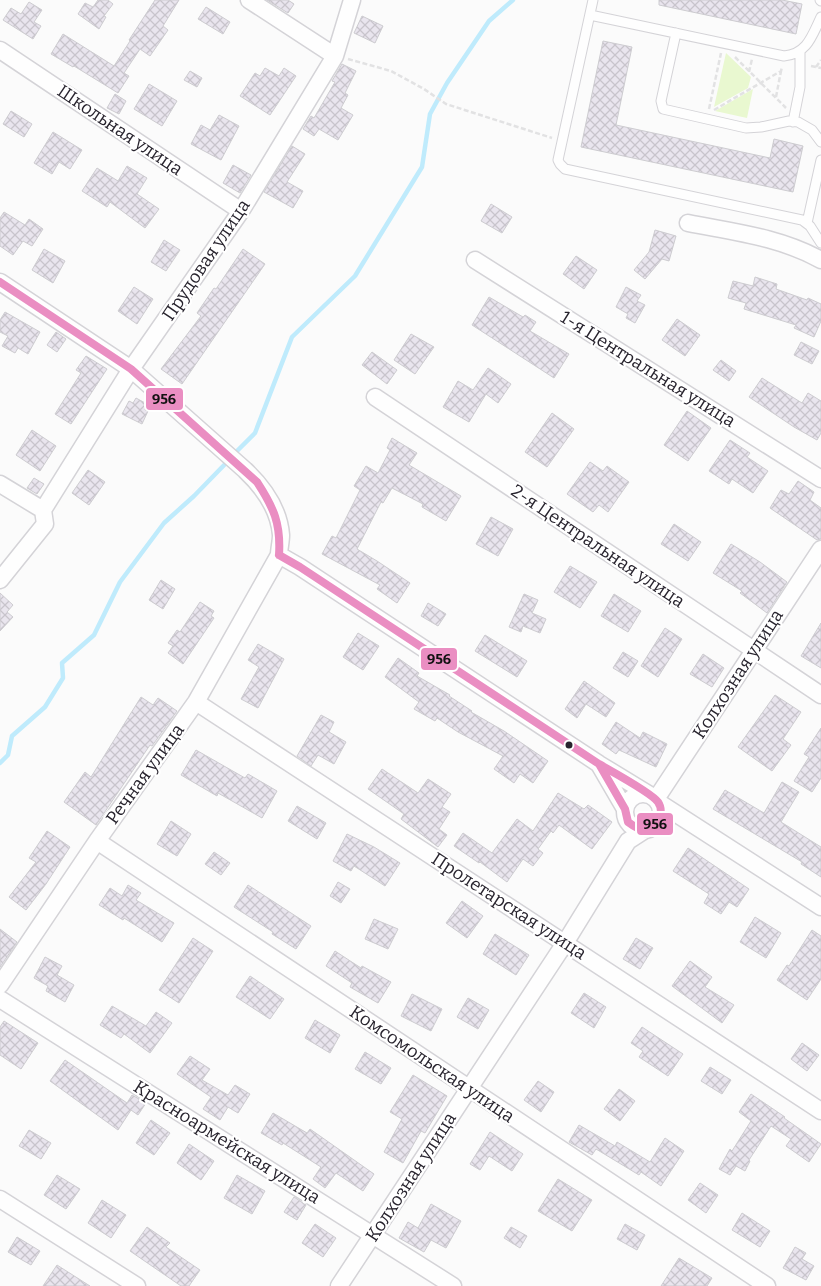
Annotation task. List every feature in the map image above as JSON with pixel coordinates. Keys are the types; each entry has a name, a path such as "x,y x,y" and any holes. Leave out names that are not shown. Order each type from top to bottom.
{"street":[{"path":"250,0 335,56"},
{"name":"Прудовая улица","path":"0,580 45,524 43,510 130,369 241,211 335,56 352,0"},
{"name":"Школьная улица","path":"0,50 241,211"},
{"path":"688,223 764,238 796,248 821,260"},
{"name":"1-я Центральная улица","path":"475,260 821,479"},
{"path":"0,282 130,369 245,470 257,482 271,502 278,518 281,536 279,555 300,567 656,803 683,818 821,907"},
{"name":"2-я Центральная улица","path":"376,397 821,695"},
{"path":"0,484 43,510"},
{"name":"Колхозная улица","path":"339,1286 565,944 628,841 645,830 652,828 657,823 656,803 821,549"},
{"name":"Речная улица","path":"0,986 97,841 196,702 279,555"},
{"name":"Пролетарская улица","path":"196,702 821,1111"},
{"path":"599,764 626,816 639,829 645,830"},
{"path":"628,841 627,803 637,794 644,794 656,803"},
{"name":"Комсомольская улица","path":"97,841 767,1286"},
{"name":"Красноармейская улица","path":"0,998 453,1286"},
{"path":"0,1198 137,1286"}],"lane":[{"path":"593,0 558,160 560,164 565,169 802,220 807,223 821,243"},
{"path":"590,14 721,44 784,56 800,52 808,45 821,18"},
{"path":"676,33 661,102 663,109 746,128 761,127 793,119 808,127 818,136 821,142"},
{"path":"793,119 800,87 800,52"},
{"path":"807,223 821,160"}],"path":[{"path":"721,44 708,112 781,71"},
{"path":"721,44 775,98 793,119"},
{"path":"335,56 390,71 424,89 446,104 562,141"},
{"path":"775,98 784,56"},
{"path":"816,67 821,60"}],"green space":[{"path":"726,53 751,77 748,88 714,107"},
{"path":"753,89 747,118 715,111"}],"building":[{"path":"98,0 108,0 113,4 104,16 106,17 99,29 78,14 85,3 93,7"},
{"path":"155,0 179,0 163,26 168,30 150,56 140,49 124,73 129,76 118,93 51,54 63,34 114,66"},
{"path":"267,0 288,0 294,4 288,13"},
{"path":"659,0 782,0 802,4 796,34 659,5"},
{"path":"29,2 42,10 34,22 41,26 33,39 3,20 11,8 21,14"},
{"path":"206,7 230,22 223,34 198,19"},
{"path":"362,16 383,26 375,43 354,33"},
{"path":"603,41 632,47 616,125 770,158 774,139 803,146 793,192 581,147"},
{"path":"342,64 356,71 345,93 348,95 341,108 353,115 338,140 319,129 314,136 303,129 311,116 314,118 335,82 332,81"},
{"path":"265,68 279,76 284,68 296,76 270,115 240,96 255,73 260,76"},
{"path":"190,71 202,78 197,87 184,80"},
{"path":"149,84 177,101 162,126 134,109"},
{"path":"115,94 126,101 119,114 107,108"},
{"path":"11,111 32,124 24,137 3,124"},
{"path":"219,115 239,126 221,160 191,144 201,125 210,130"},
{"path":"53,132 82,150 70,169 59,162 52,174 34,163"},
{"path":"292,146 305,154 287,182 303,191 293,208 264,192"},
{"path":"233,165 251,175 240,193 223,183"},
{"path":"127,166 147,178 137,194 159,209 145,228 110,202 107,207 82,191 97,168 118,181"},
{"path":"491,204 512,217 502,233 481,221"},
{"path":"4,212 25,225 29,219 43,229 32,246 23,241 13,255 0,246 0,218"},
{"path":"655,230 676,236 669,261 662,259 645,279 634,270 649,252"},
{"path":"164,240 180,250 166,271 151,262"},
{"path":"44,249 65,261 53,283 32,270"},
{"path":"243,249 265,264 182,384 161,369 201,316 197,313"},
{"path":"576,256 597,270 584,289 563,274"},
{"path":"755,277 777,284 776,289 807,300 808,298 821,304 821,321 814,337 794,328 796,325 744,309 746,303 728,298 733,281 753,286"},
{"path":"134,287 153,299 137,324 118,311"},
{"path":"626,287 641,295 637,301 645,305 635,323 626,318 628,314 616,307"},
{"path":"489,297 523,317 525,315 536,322 530,331 569,354 554,378 472,325"},
{"path":"5,312 40,332 28,354 18,348 15,353 2,346 8,336 0,332 0,320"},
{"path":"677,319 700,335 685,356 662,340"},
{"path":"56,332 66,339 57,352 47,345"},
{"path":"411,334 434,347 415,374 394,360"},
{"path":"801,342 819,351 812,364 794,355"},
{"path":"372,352 397,370 387,384 362,365"},
{"path":"86,356 107,369 71,424 55,414 81,373 76,370"},
{"path":"721,360 736,371 729,381 713,370"},
{"path":"488,368 511,384 498,403 486,394 469,422 443,407 458,381 473,390"},
{"path":"762,378 802,403 808,393 821,401 821,433 817,440 749,397"},
{"path":"136,398 147,404 145,410 148,411 142,424 122,414 129,401 133,403"},
{"path":"687,411 711,428 688,461 664,445"},
{"path":"552,413 574,429 547,467 525,452"},
{"path":"32,430 56,446 40,471 16,455"},
{"path":"392,438 417,453 409,465 461,496 446,521 422,507 423,504 392,488 383,503 381,502 357,549 410,583 397,603 377,589 380,585 322,554 332,536 336,538 360,490 354,486 366,466 378,473 390,450 387,448"},
{"path":"730,440 750,453 747,457 768,471 753,493 732,479 729,484 709,471"},
{"path":"590,462 603,471 607,466 629,482 608,512 599,505 593,512 567,494"},
{"path":"88,470 105,482 89,505 72,493"},
{"path":"34,478 44,484 37,494 27,488"},
{"path":"798,481 814,492 810,500 821,508 821,539 817,540 770,508 781,490 789,494"},
{"path":"491,517 513,529 498,556 476,544"},
{"path":"674,524 701,542 688,561 661,544"},
{"path":"731,544 787,582 767,613 740,593 742,591 713,573"},
{"path":"570,566 597,582 580,608 554,592"},
{"path":"161,580 175,589 163,609 149,600"},
{"path":"0,593 13,605 7,612 13,617 0,631"},
{"path":"524,594 538,600 532,613 546,619 540,633 523,626 521,632 509,627"},
{"path":"614,594 641,611 628,632 601,616"},
{"path":"200,602 214,611 211,616 214,618 183,664 168,653 173,646 168,643 177,630 180,632"},
{"path":"428,603 446,614 438,626 421,616"},
{"path":"821,623 821,668 801,656"},
{"path":"665,628 682,639 658,677 641,666"},
{"path":"358,633 379,646 363,670 343,657"},
{"path":"485,635 527,661 517,677 475,651"},
{"path":"258,644 284,659 258,708 241,699 259,667 248,660"},
{"path":"623,652 638,661 628,677 613,668"},
{"path":"703,654 724,668 712,687 690,674"},
{"path":"398,658 419,673 417,676 450,695 471,712 504,731 548,761 533,783 520,774 514,783 494,769 503,756 458,732 437,718 435,721 414,709 419,702 385,677"},
{"path":"584,681 615,703 606,717 586,704 577,718 565,709"},
{"path":"775,695 801,712 783,739 791,745 772,771 738,747"},
{"path":"141,697 153,705 158,698 177,711 152,746 150,745 96,825 64,802 85,772 91,777"},
{"path":"321,715 334,722 329,732 346,742 334,764 318,755 311,766 297,756"},
{"path":"616,722 640,738 643,732 667,744 656,767 619,750 616,754 602,744"},
{"path":"821,728 821,778 812,792 794,781 809,757 804,754"},
{"path":"196,750 245,778 248,774 277,791 262,818 218,793 217,796 181,775"},
{"path":"382,769 418,793 428,779 451,794 442,807 450,812 439,829 447,835 438,847 401,819 404,814 368,789"},
{"path":"782,782 799,792 781,822 821,847 821,877 801,864 802,862 713,809 725,790 764,813"},
{"path":"558,793 584,809 588,805 612,822 592,849 559,825 553,833 551,831 538,849 543,853 533,866 523,859 507,882 454,846 463,833 492,853 517,819 533,831"},
{"path":"297,806 326,823 317,839 288,821"},
{"path":"171,821 191,834 177,856 157,844"},
{"path":"47,831 70,847 46,884 26,910 9,897 36,862 29,858"},
{"path":"347,834 374,847 400,863 385,886 354,866 351,871 333,861"},
{"path":"688,848 749,889 737,907 729,902 721,914 704,903 709,894 673,871"},
{"path":"214,852 230,863 221,875 205,864"},
{"path":"338,882 350,889 341,903 330,896"},
{"path":"128,885 141,893 136,900 174,923 162,942 99,905 110,888 122,896"},
{"path":"248,885 311,926 296,949 234,907"},
{"path":"462,901 483,916 467,938 446,923"},
{"path":"755,917 781,933 766,958 740,942"},
{"path":"374,919 398,929 388,949 365,939"},
{"path":"0,929 17,942 0,967"},
{"path":"812,930 821,936 821,979 807,1000 777,980 787,965 789,966"},
{"path":"495,934 529,955 516,975 483,954"},
{"path":"193,938 213,951 179,1003 159,990"},
{"path":"636,938 653,948 640,969 623,959"},
{"path":"335,951 361,968 362,966 391,982 378,1003 350,987 352,983 326,966"},
{"path":"45,957 62,966 57,975 74,985 65,1002 46,991 48,986 34,978"},
{"path":"690,961 712,977 705,987 734,1005 722,1023 672,986"},
{"path":"250,976 284,999 270,1019 236,997"},
{"path":"584,993 606,1007 594,1028 571,1013"},
{"path":"412,994 442,1009 431,1031 401,1016"},
{"path":"468,998 489,1010 478,1029 457,1017"},
{"path":"112,1006 146,1026 156,1012 172,1023 150,1053 124,1034 121,1038 100,1025"},
{"path":"315,1020 340,1035 330,1053 305,1038"},
{"path":"4,1021 38,1043 21,1069 0,1055 0,1027"},
{"path":"642,1027 683,1054 668,1076 639,1057 643,1051 631,1043"},
{"path":"802,1043 819,1055 807,1071 791,1059"},
{"path":"365,1052 391,1068 381,1084 355,1069"},
{"path":"190,1056 210,1069 202,1080 228,1095 235,1085 250,1094 238,1113 228,1107 220,1120 203,1109 211,1097 177,1074"},
{"path":"65,1060 127,1103 132,1095 146,1103 138,1115 131,1110 118,1130 50,1081"},
{"path":"710,1067 731,1080 722,1094 701,1081"},
{"path":"413,1075 447,1096 425,1133 421,1131 403,1163 384,1152 402,1119 390,1112"},
{"path":"538,1081 554,1092 541,1112 524,1100"},
{"path":"619,1089 635,1101 620,1121 604,1109"},
{"path":"751,1094 821,1144 809,1162 786,1146 791,1139 771,1126 749,1160 745,1171 736,1166 730,1175 719,1169 730,1149 732,1151 751,1121 739,1112"},
{"path":"273,1113 307,1133 310,1129 374,1174 363,1191 336,1173 325,1188 313,1179 321,1167 283,1143 282,1145 261,1133"},
{"path":"151,1120 170,1133 154,1155 136,1143"},
{"path":"579,1125 615,1146 617,1142 650,1162 665,1138 684,1151 661,1186 641,1172 639,1175 596,1149 592,1155 569,1142"},
{"path":"29,1130 51,1143 41,1159 19,1146"},
{"path":"490,1132 523,1154 512,1171 489,1156 480,1170 470,1164"},
{"path":"189,1144 214,1161 201,1180 177,1163"},
{"path":"57,1175 80,1189 66,1209 44,1195"},
{"path":"237,1175 265,1191 252,1214 224,1198"},
{"path":"558,1179 592,1200 572,1231 538,1211"},
{"path":"700,1183 718,1195 706,1213 688,1200"},
{"path":"294,1197 306,1205 297,1220 284,1212"},
{"path":"102,1200 126,1215 111,1238 88,1223"},
{"path":"431,1204 461,1221 446,1248 431,1240 424,1252 399,1238 408,1222 418,1228"},
{"path":"742,1213 770,1231 760,1247 732,1230"},
{"path":"315,1224 336,1238 323,1257 302,1243"},
{"path":"625,1224 645,1235 637,1250 617,1239"},
{"path":"147,1227 170,1243 166,1247 200,1270 189,1286 181,1286 130,1251"},
{"path":"511,1227 527,1236 520,1248 504,1238"},
{"path":"17,1237 40,1251 31,1265 8,1252"},
{"path":"795,1247 806,1253 802,1259 814,1266 806,1280 783,1268"},
{"path":"679,1258 712,1278 707,1286 661,1286"},
{"path":"57,1265 90,1286 43,1286"}],"waterway":[{"path":"234,454 255,433 292,337 355,276 422,167 430,114 447,83 489,21 513,0"},
{"path":"0,763 8,755 12,736 45,707 63,678 62,663 94,635 120,582 164,523 229,460"}],"transit line":[{"name":"956","path":"0,282 131,369 257,482 268,500 275,517 279,534 279,555"},
{"name":"956","path":"279,555 599,764"},
{"name":"956","path":"599,764 640,788 658,802 661,811 655,824 647,829 642,829 636,828 628,822 625,809 599,764"}]}
